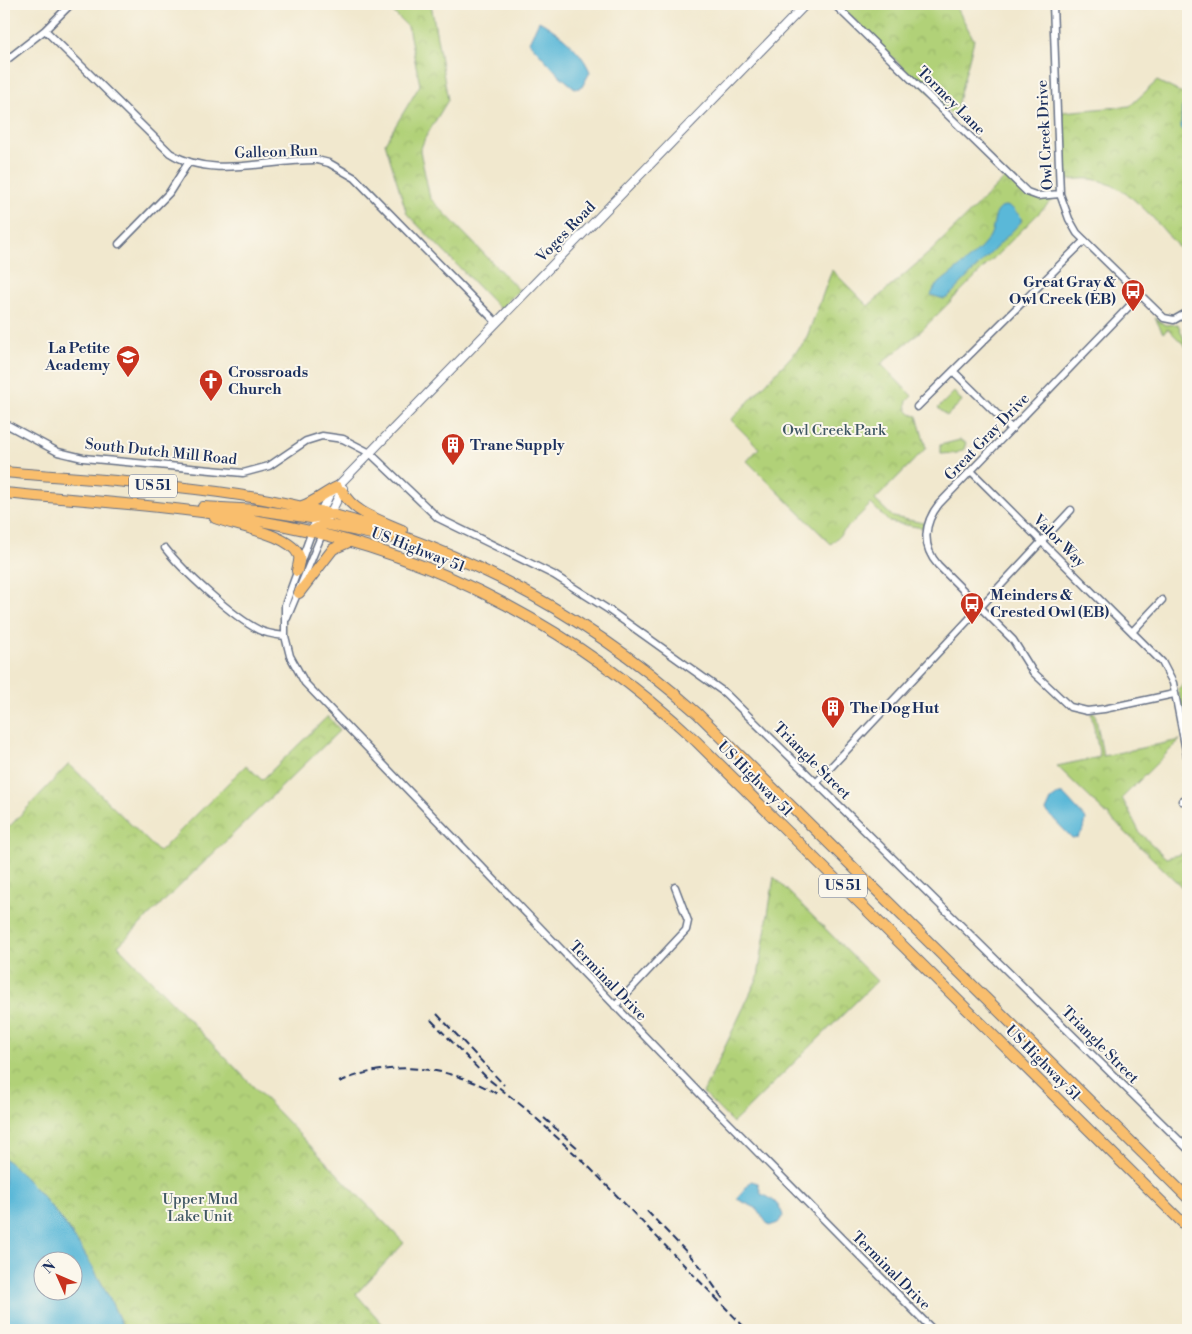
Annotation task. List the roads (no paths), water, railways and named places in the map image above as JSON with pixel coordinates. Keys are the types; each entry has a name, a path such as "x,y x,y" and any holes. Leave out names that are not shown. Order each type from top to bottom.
{"main road":[{"name":"US 51","path":"4,472 212,492 301,507 321,522"},
{"path":"301,507 315,502 327,492 339,489 347,502 358,509 415,536 428,545"},
{"name":"US 51","path":"4,493 200,513"},
{"path":"188,512 198,507 240,508 321,522 405,542 428,545"},
{"path":"200,513 281,539 296,551 300,558 297,571"},
{"name":"US Highway 51","path":"200,513 258,520 321,522 350,541 409,561 490,596 566,639 638,690 696,741 1188,1230"},
{"path":"298,593 333,548 350,541"},
{"name":"US Highway 51","path":"428,545 504,579 555,607 605,639 675,693 1188,1198"},
{"path":"1125,1135 1188,1191"}],"street":[{"path":"4,62 45,30 71,4"},
{"name":"Voges Road","path":"321,522 345,479 806,4"},
{"name":"Tormey Lane","path":"834,4 1027,192 1038,196 1060,194"},
{"name":"Owl Creek Drive","path":"1053,4 1060,194 1072,225 1084,241 1164,318 1170,320 1179,319 1188,312"},
{"name":"Galleon Run","path":"45,30 170,152 188,163 217,167 317,160 340,169 355,178 496,322"},
{"path":"119,244 169,193 188,163"},
{"path":"917,407 1084,241"},
{"name":"Great Gray Drive","path":"1140,295 935,509 929,520 926,534 932,559 1012,640 1033,672 1070,707 1087,710 1104,708 1174,694"},
{"path":"953,371 1012,429"},
{"name":"South Dutch Mill Road","path":"4,423 58,452 83,458 234,473 269,466 306,442 322,436 343,439 370,453"},
{"name":"Triangle Street","path":"370,453 438,518 554,575 699,673 744,710 1188,1149"},
{"name":"Valor Way","path":"971,471 1165,667 1173,683 1188,761"},
{"path":"816,782 1071,510"},
{"name":"Terminal Drive","path":"321,522 297,571 284,605 286,619 285,636 294,667 312,692 615,1006 934,1330"},
{"name":"Terminal Drive","path":"286,619 298,593 321,522"},
{"path":"165,548 189,574 249,624 263,632 285,636"},
{"path":"1132,632 1162,600"},
{"path":"1182,801 1188,797"},
{"path":"615,1006 686,930 688,921 675,887"}],"water":[{"path":"539,21 562,36 576,50 586,64 590,72 582,87 576,89 560,76 529,42"},
{"path":"1182,107 1188,107 1188,134 1184,133 1181,127"},
{"path":"1004,206 1011,207 1021,217 1021,222 947,298 944,299 931,295 935,287 973,256 986,242 992,232 997,212"},
{"path":"1059,794 1063,794 1086,819 1084,829 1078,837 1072,838 1046,811 1051,800"},
{"path":"4,1158 42,1196 74,1237 101,1282 124,1330 4,1330"},
{"path":"751,1181 758,1183 761,1194 769,1197 780,1208 783,1216 778,1223 769,1226 756,1208 737,1199"}],"railway":[{"path":"437,1014 504,1085"},
{"path":"431,1020 487,1078 526,1109 588,1166 747,1330"},
{"path":"339,1082 380,1070 400,1068 421,1069 461,1078 481,1085 499,1095"},
{"path":"544,1118 580,1150"},
{"path":"647,1211 700,1266 723,1299"}],"place":[{"name":"Great Gray & Owl Creek (EB)","path":"1133,312"},
{"name":"La Petite Academy","path":"128,378"},
{"name":"Crossroads Church","path":"211,402"},
{"name":"Trane Supply","path":"453,466"},
{"name":"Meinders & Crested Owl (EB)","path":"972,625"},
{"name":"The Dog Hut","path":"833,729"}],"park label":[{"name":"Owl Creek Park","path":"834,430"},
{"name":"Upper Mud Lake Unit","path":"200,1208"}]}
